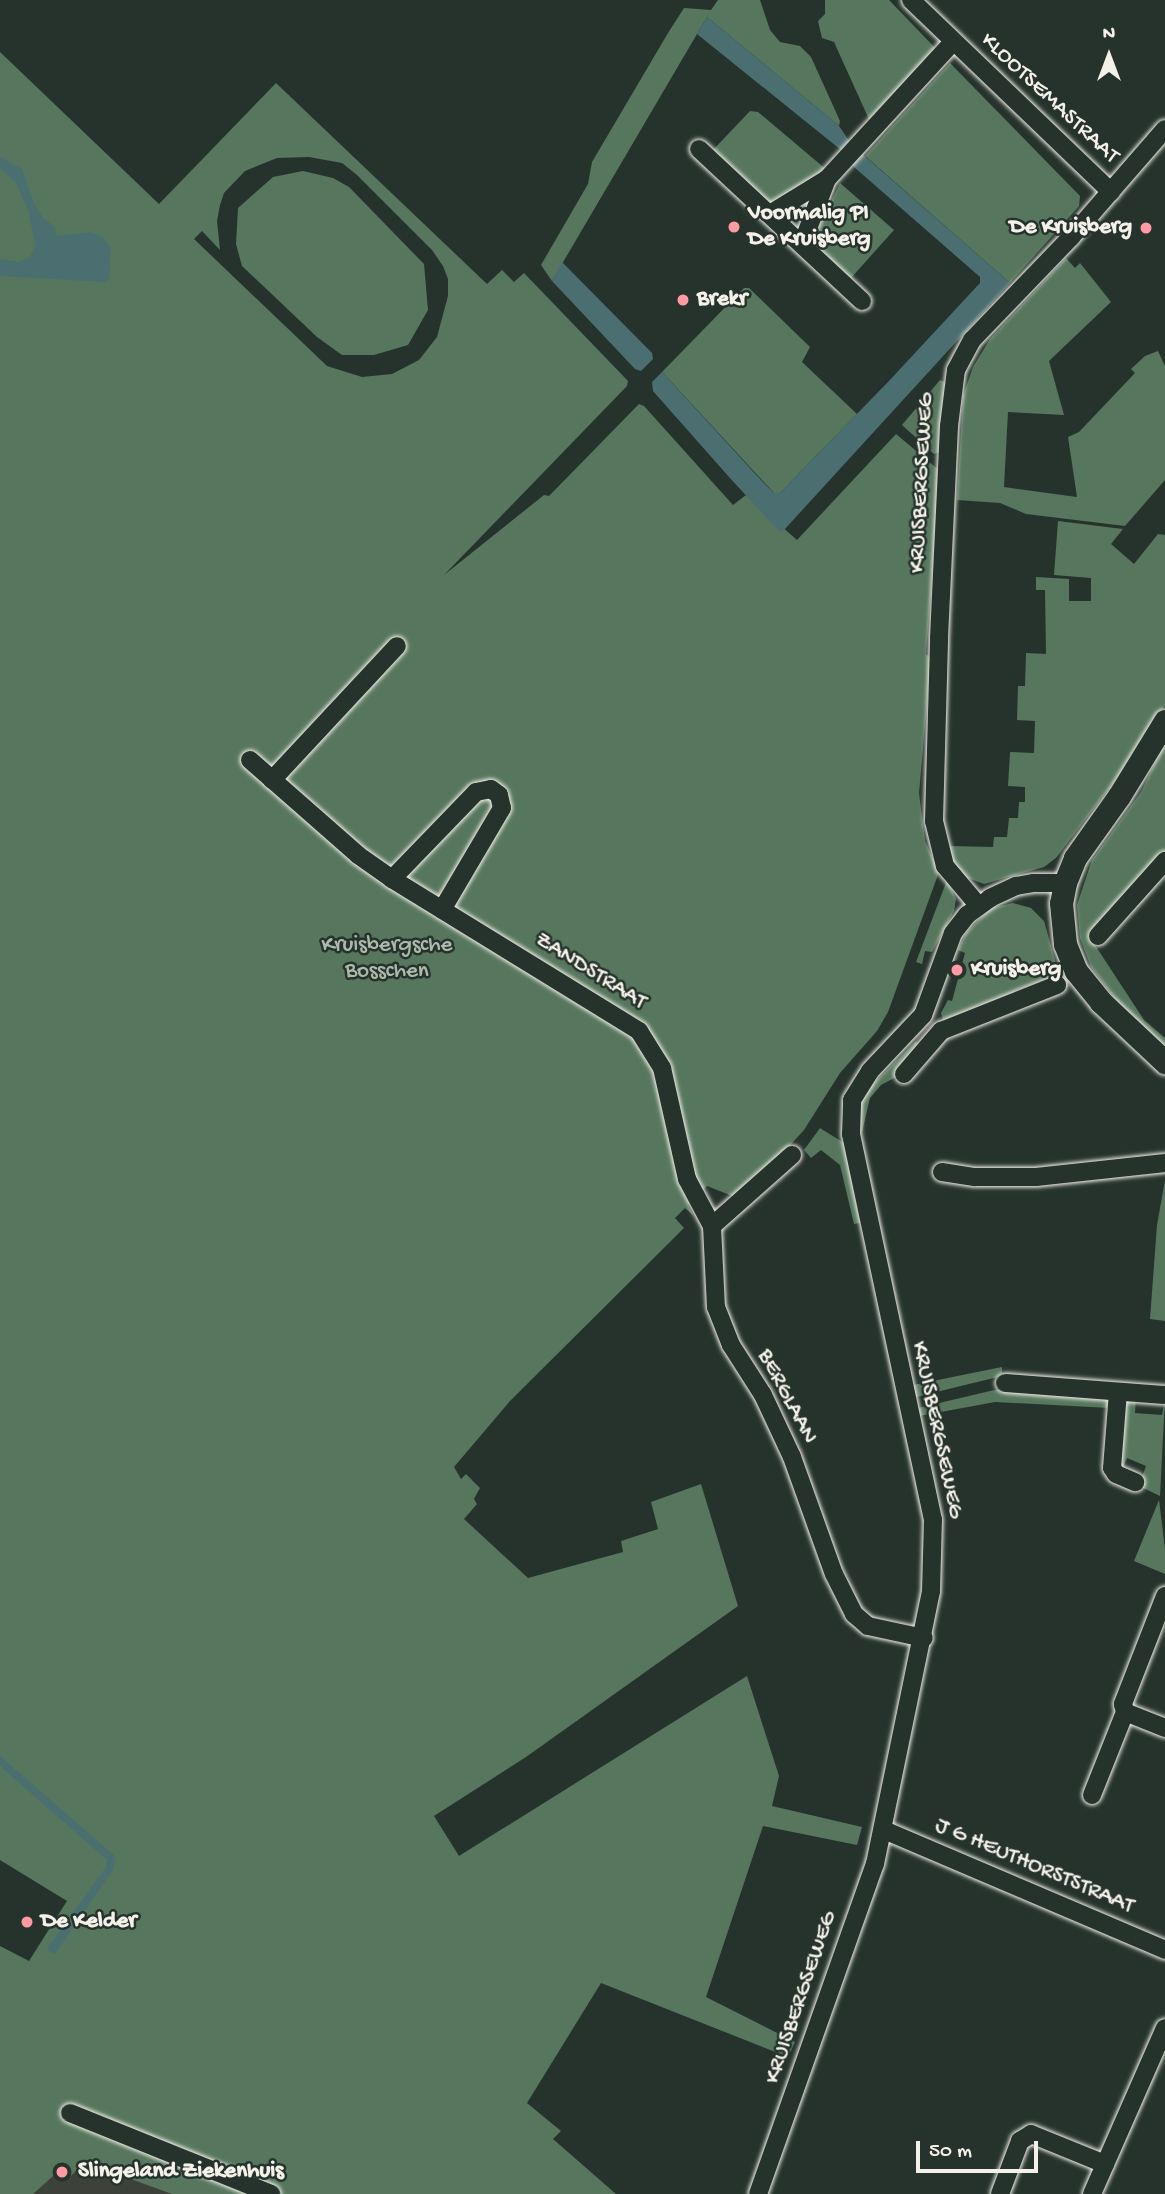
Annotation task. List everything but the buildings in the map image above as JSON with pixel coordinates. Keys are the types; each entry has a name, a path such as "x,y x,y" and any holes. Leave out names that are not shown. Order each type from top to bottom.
{"main road":[{"path":"1165,721 1119,796 1075,858 1065,883 1062,923 1065,944 1076,971 1101,1002 1165,1062"}],"street":[{"name":"KLOOTSEMASTRAAT","path":"911,0 1111,192"},
{"name":"KLOOTSEMASTRAAT","path":"770,214 827,179 953,43"},
{"name":"KRUISBERGSEWEG","path":"978,905 946,866 934,821 939,638 953,384 956,370 972,340 1111,192 1165,130"},
{"path":"699,149 862,301"},
{"name":"KLOOTSEMASTRAAT","path":"802,244 827,179"},
{"path":"272,780 397,646"},
{"name":"ZANDSTRAAT","path":"250,760 358,855 392,879 639,1031 662,1068 687,1179 712,1226"},
{"path":"392,879 476,792 491,789 499,794 502,808 442,910"},
{"path":"1098,936 1165,861"},
{"name":"KRUISBERGSEWEG","path":"758,2194 832,1987 884,1830 932,1591 933,1520 850,1127 852,1100 859,1086 913,1028 933,994 953,933 978,905 1016,886 1065,883"},
{"path":"904,1074 941,1031 1057,985"},
{"path":"913,1028 930,1043"},
{"path":"712,1226 792,1155"},
{"path":"942,1172 975,1177 1036,1177 1165,1163"},
{"name":"BERGLAAN","path":"712,1226 716,1307 731,1345 763,1395 786,1445 834,1574 854,1614 868,1626 924,1638"},
{"path":"1005,1382 1165,1395"},
{"path":"1118,1392 1112,1468 1116,1474 1135,1482"},
{"path":"1091,1795 1125,1712 1123,1704 1165,1596"},
{"path":"1125,1712 1165,1728"},
{"name":"J G HEUTHORSTSTRAAT","path":"884,1830 1165,1950"},
{"path":"1092,2194 1165,2028"},
{"path":"70,2113 271,2194"},
{"path":"1000,2194 1020,2141 1031,2133 1105,2164"}],"shaded area":[{"name":"Slingeland Ziekenhuis","path":"17,2129 180,2194 0,2194"}],"green space":[{"path":"718,0 760,0 770,30 780,42 800,46 811,57 840,121 839,126 707,17 552,281 541,265 588,184 592,162 668,33 684,8 711,10"},
{"path":"825,0 889,0 940,53 872,126 834,42 822,38 818,21 825,14"},
{"name":"Kruisbergsche Bosschen","path":"0,52 159,204 276,83 487,284 502,270 514,282 524,273 628,381 627,386 444,575 544,495 549,496 639,404 644,406 733,505 746,495 797,540 896,434 940,471 926,654 931,659 919,793 925,841 939,872 888,1012 877,1031 840,1073 804,1130 784,1152 735,1197 707,1186 688,1205 694,1216 685,1208 675,1218 684,1228 510,1401 454,1467 461,1479 466,1474 480,1488 474,1499 477,1504 464,1519 528,1578 623,1552 621,1541 658,1529 651,1502 701,1484 738,1606 526,1757 434,1816 459,1856 747,1676 779,1776 772,1806 862,1827 857,1845 763,1826 706,1997 795,2042 788,2057 601,1983 527,2103 561,2131 553,2139 616,2194 172,2194 84,2162 70,2177 61,2169 33,2194 0,2194 0,1946 29,1961 67,1901 0,1860","holes":["309,157 342,163 432,250 448,279 448,296 437,337 419,360 392,374 362,377 327,366 194,239 202,231 220,250 217,221 220,205 224,193 245,171 277,158"]},
{"path":"950,63 1080,196 1079,206 1010,283 865,156"},
{"path":"750,111 758,112 828,171 772,209 713,150"},
{"path":"303,171 333,178 349,187 424,264 428,310 408,345 374,355 342,355 317,337 242,266 236,244 238,208 273,177"},
{"path":"840,183 894,230 851,278 844,278 810,246"},
{"path":"1066,258 1075,268 1080,263 1111,302 1049,361 1064,415 1008,412 1004,487 1077,497 1068,437 1079,432 1135,373 1131,369 1145,356 1158,351 1165,366 1165,480 1125,526 1026,514 1000,503 957,500 963,396 973,367 990,339"},
{"path":"744,288 749,288 810,347 802,362 857,414 780,493 774,493 662,372"},
{"path":"940,380 945,382 939,452 934,454 902,425"},
{"path":"1058,521 1123,529 1111,544 1134,564 1158,534 1165,535 1165,705 1143,744 1056,858 1044,867 984,884 965,877 953,862 945,838 949,846 993,847 994,837 1007,837 1009,818 1018,818 1019,802 1025,802 1025,787 1008,786 1010,752 1034,753 1035,721 1017,720 1018,686 1025,686 1026,653 1046,654 1045,590 1036,590 1036,577 1069,579 1069,601 1091,601 1091,578 1054,575"},
{"path":"1165,742 1165,851 1094,935 1095,945 1144,1020 1165,1038 1165,1046 1124,1010 1091,967 1080,938 1077,905 1092,860 1141,792"},
{"path":"947,880 956,899 954,911 932,952 925,951 922,964 916,962"},
{"path":"1013,903 1031,908 1044,921 1057,967 1068,986 1062,989 1046,979 1015,991 1012,998 991,1007 985,1004 955,1016 945,1026 941,1013 948,1000 952,1001 965,953 958,950 966,933 991,908"},
{"path":"916,1041 921,1047 898,1076 881,1085 870,1098 862,1132 859,1131 861,1104 870,1087"},
{"path":"820,1128 844,1143 860,1223 854,1224 840,1165 821,1150 811,1158 804,1150"},
{"path":"1165,1180 1165,1321 1150,1319 1157,1225"},
{"path":"1002,1367 1002,1373 1010,1374 916,1397 913,1385"},
{"path":"1003,1388 1105,1397 1110,1408 995,1402 919,1416 918,1408"},
{"path":"1136,1397 1135,1413 1162,1415 1165,1399 1160,1496 1139,1486 1146,1466 1127,1458 1122,1469 1119,1468 1125,1402"},
{"path":"1159,1500 1165,1549 1165,1574 1134,1561"}],"water":[{"path":"707,17 839,126 852,145 1010,283 784,530 779,531 653,391 652,382 662,372 761,480 774,493 780,493 980,283 980,277 854,167 841,150 697,34"},
{"path":"0,157 22,169 34,203 43,218 55,227 56,236 91,232 103,237 111,249 109,279 105,282 0,276 0,259 19,262 30,257 35,246 29,212 16,183 0,168"},
{"path":"562,262 652,353 653,359 641,371 635,369 552,281"},
{"path":"0,1756 115,1856 113,1870 55,1954 48,1951 48,1947 106,1867 107,1860 0,1766"}],"place":[{"name":"Voormalig PI De Kruisberg","path":"734,227"},
{"name":"De Kruisberg","path":"1146,228"},
{"name":"Brekr","path":"683,300"},
{"name":"Kruisberg","path":"957,970"},
{"name":"De Kelder","path":"27,1922"},
{"name":"Slingeland Ziekenhuis","path":"62,2172"}]}
